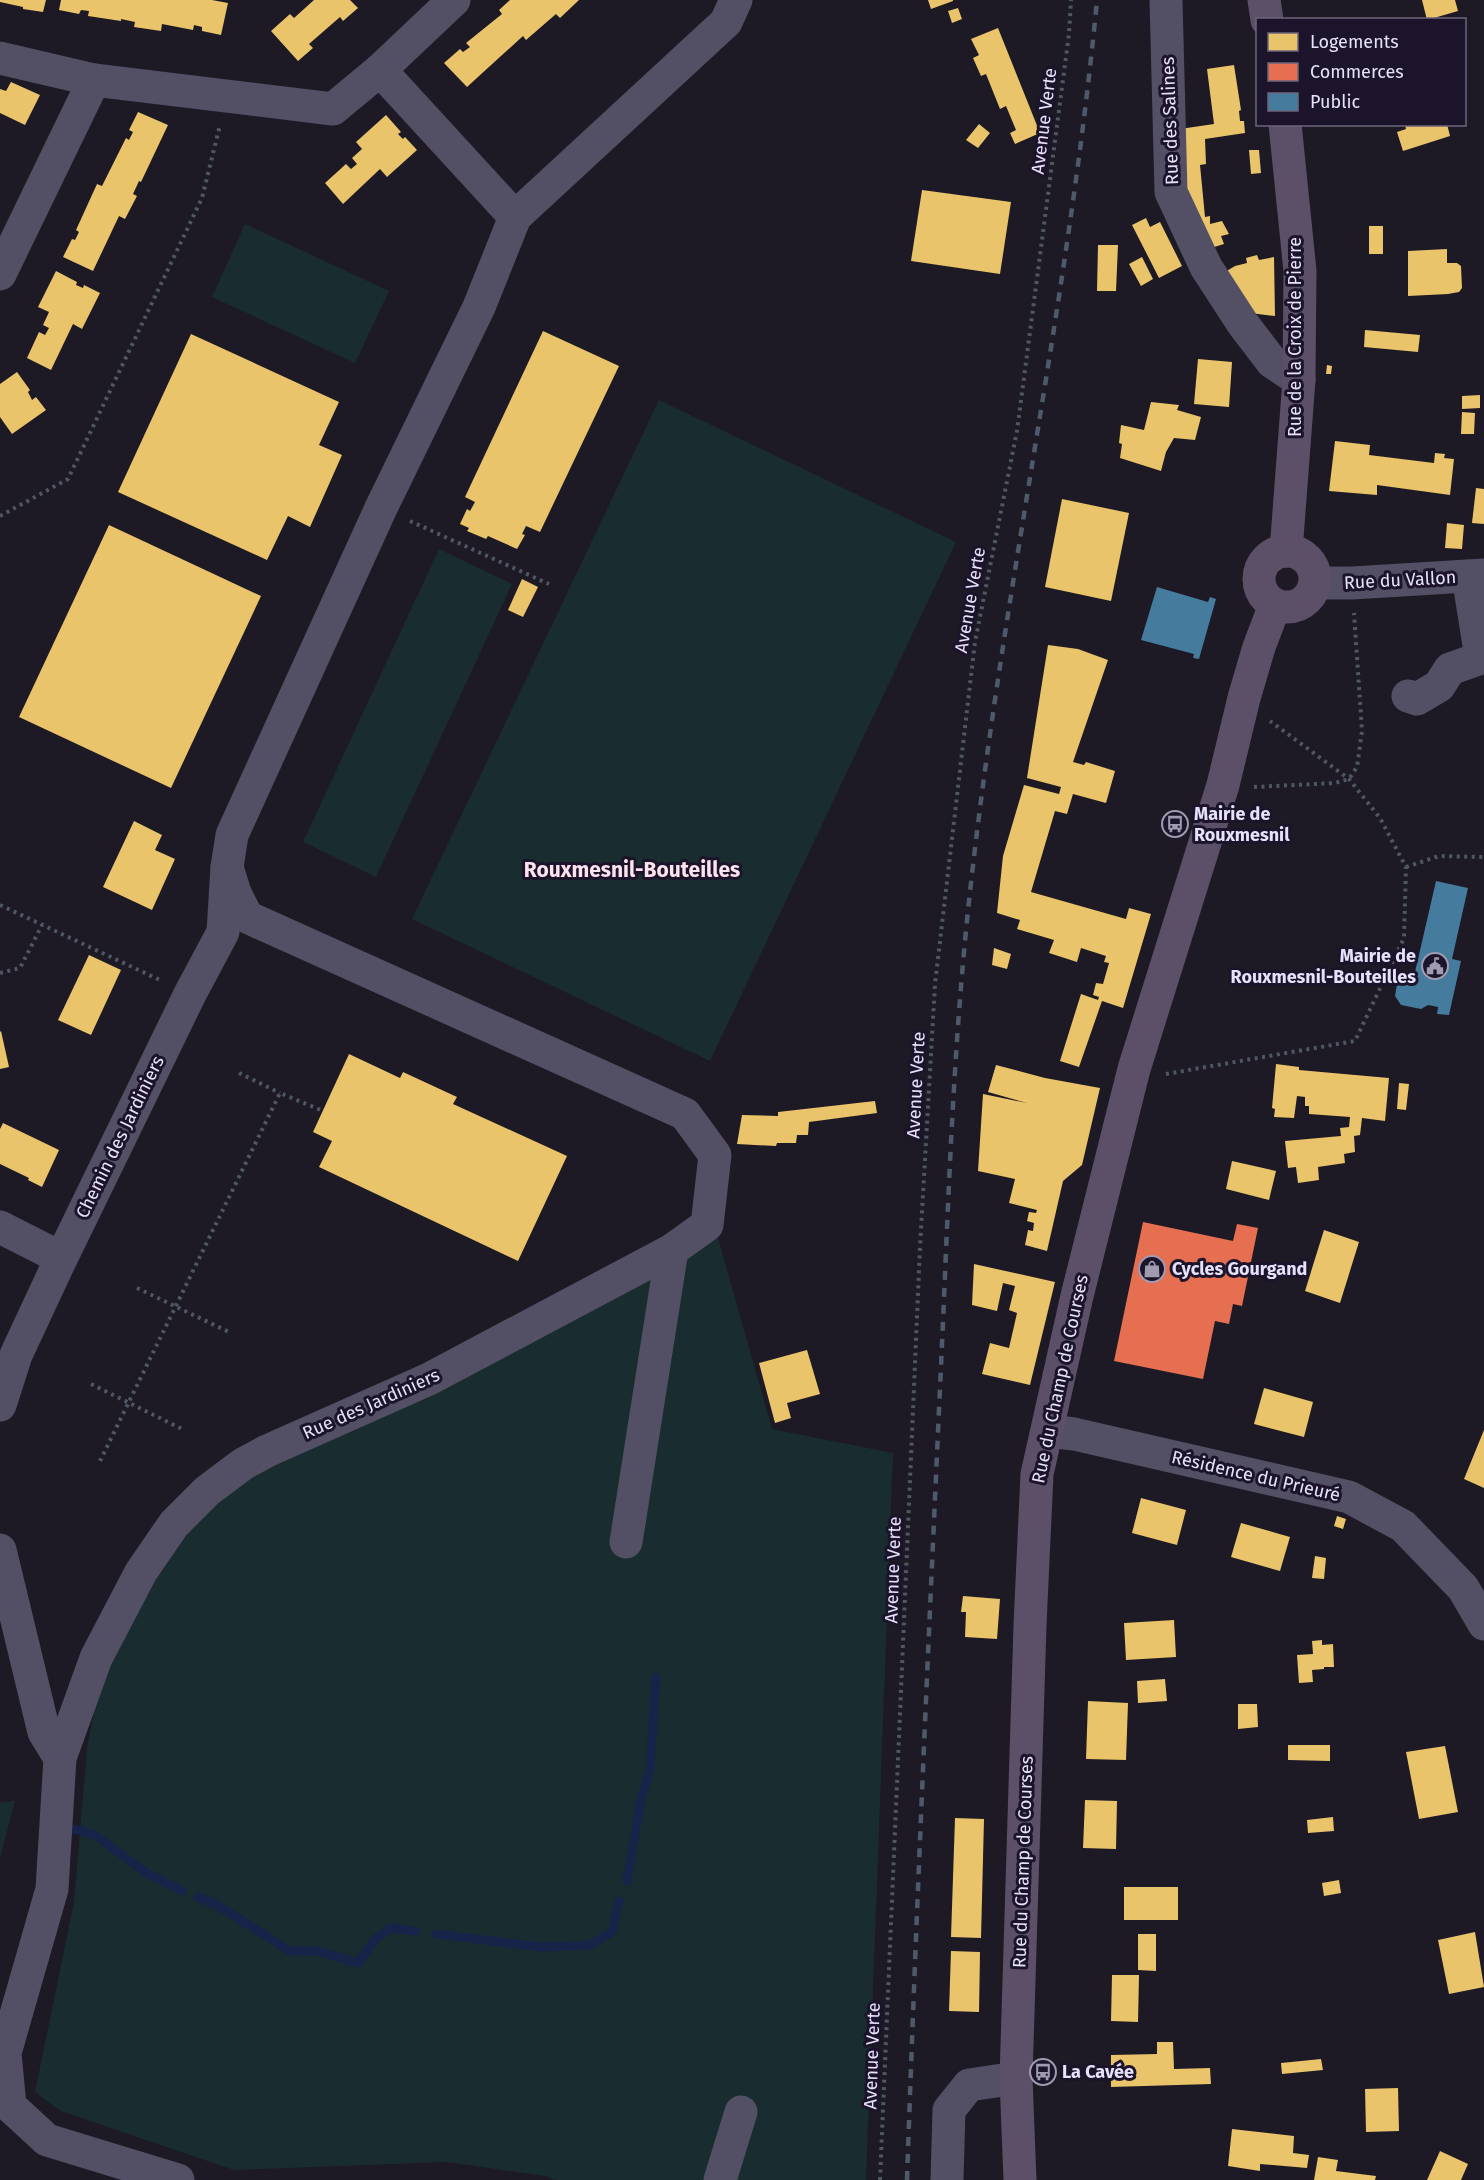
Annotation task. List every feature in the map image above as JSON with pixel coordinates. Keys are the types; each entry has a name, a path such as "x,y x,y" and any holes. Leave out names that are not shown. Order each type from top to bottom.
{"main road":[{"path":"1263,0 1267,18"},
{"name":"Rue de la Croix de Pierre","path":"1285,126 1300,271 1299,380 1286,550"},
{"path":"1286,550 1305,556 1316,573 1316,583 1308,599 1301,604 1283,607 1275,605 1262,591 1259,573 1269,557 1286,550"},
{"name":"Rue du Champ de Courses","path":"1020,2180 1016,2078 1037,1474 1077,1296 1134,1069 1223,785 1259,647 1275,605"}],"street":[{"path":"0,58 94,80 333,109 380,70 454,0"},
{"path":"380,70 515,217 726,22 736,0"},
{"name":"Rue des Salines","path":"1166,0 1171,192 1206,267 1243,324 1272,362 1299,380"},
{"path":"0,274 94,80"},
{"name":"Chemin des Jardiniers","path":"0,1405 16,1355 190,994 223,932 227,867 232,835 381,508 479,307 515,217"},
{"path":"1408,696 1417,699 1439,686 1450,669 1481,658 1476,576"},
{"name":"Rue du Vallon","path":"1316,583 1476,576"},
{"name":"Rue des Jardiniers","path":"178,2180 47,2140 10,2106 5,2053 52,1889 60,1758 96,1658 141,1572 174,1524 207,1491 250,1474 267,1451 429,1379 672,1250 707,1225 716,1155 685,1114 247,917 235,893 227,867"},
{"path":"0,1227 62,1258"},
{"path":"626,1542 672,1250"},
{"name":"Résidence du Prieuré","path":"1048,1431 1074,1434 1348,1497 1403,1526 1464,1588 1484,1624"},
{"path":"0,1550 44,1732 60,1758"},
{"path":"946,2180 949,2110 969,2085 1016,2078"},
{"path":"720,2180 741,2112"}],"path":[{"name":"Avenue Verte","path":"880,2180 919,1259 935,984 975,642 1017,431 1069,34 1071,0"},
{"path":"0,516 68,479 202,198 227,96"},
{"path":"381,508 549,584"},
{"path":"1223,785 1243,788 1335,783 1349,779 1357,767 1362,731 1352,583"},
{"path":"1134,1069 1152,1076 1355,1041 1404,938 1406,867 1380,818 1349,779 1264,717 1240,718"},
{"path":"1406,867 1439,856 1484,857"},
{"path":"0,905 190,994"},
{"path":"0,973 20,968 42,925"},
{"path":"239,1073 323,1111"},
{"path":"100,1461 280,1093"},
{"path":"137,1288 229,1332"},
{"path":"91,1384 182,1429"}],"green space":[{"path":"245,224 389,291 355,363 212,297"},
{"path":"659,400 956,542 710,1061 412,919"},
{"path":"439,549 512,584 376,877 303,842"},
{"path":"718,1238 772,1429 893,1453 866,2180 556,2180 545,2176 446,2162 234,2170 61,2111 35,2092 74,1902 87,1748 102,1669 175,1539 243,1471 428,1393"},
{"path":"15,1801 0,1858 0,1802"}],"building: Logements":[{"path":"0,0 46,0 43,12 23,9 23,7 0,2"},
{"path":"61,0 212,0 228,3 221,35 202,31 202,27 194,25 193,30 162,24 161,31 134,27 135,22 88,16 89,11 81,10 79,14 59,10"},
{"path":"314,0 350,0 358,8 343,21 340,17 309,44 313,48 298,61 271,31 290,14 294,18"},
{"path":"510,0 579,0 560,18 556,14 526,40 523,36 467,87 444,63 460,49 463,52 470,47 466,43 502,14 499,10"},
{"path":"928,0 953,0 953,1 931,9"},
{"path":"1422,0 1455,0 1458,11 1426,18"},
{"path":"958,8 962,19 952,23 948,11"},
{"path":"998,28 1040,133 1015,144 1010,133 1016,130 1006,106 1000,109 986,74 981,76 973,58 979,55 971,39"},
{"path":"1234,65 1241,110 1239,111 1240,121 1244,121 1245,133 1205,139 1206,164 1200,165 1205,217 1210,216 1210,224 1222,221 1229,234 1221,236 1224,244 1211,248 1180,196 1180,129 1214,124 1207,69"},
{"path":"11,82 40,95 25,125 0,113 0,89 6,91"},
{"path":"138,112 168,125 133,194 137,196 125,219 119,216 93,271 63,257 72,239 75,240 79,232 76,230 97,184 102,186 126,138 129,140 133,132 129,130"},
{"path":"386,115 401,132 398,134 403,139 405,137 417,150 387,177 380,169 343,204 325,183 346,164 351,169 357,164 352,158 362,149 356,142"},
{"path":"979,124 990,133 978,148 966,140"},
{"path":"1405,126 1448,126 1450,136 1403,151 1397,132 1406,129"},
{"path":"1249,150 1259,150 1261,173 1251,174"},
{"path":"922,190 1011,202 1000,274 911,261"},
{"path":"1146,218 1150,227 1160,222 1182,266 1159,278 1132,225"},
{"path":"1369,226 1383,226 1383,254 1369,254"},
{"path":"1098,245 1118,245 1116,291 1097,291"},
{"path":"1447,249 1447,263 1457,263 1461,266 1462,288 1459,292 1408,296 1408,251"},
{"path":"1257,255 1259,260 1274,257 1275,316 1250,313 1225,272 1247,263 1246,258"},
{"path":"1142,257 1153,279 1141,286 1129,264"},
{"path":"56,271 77,282 76,285 83,288 84,285 100,293 82,329 73,324 51,370 27,358 39,332 45,335 49,328 43,325 49,312 38,307"},
{"path":"1365,330 1420,335 1418,352 1364,347"},
{"path":"543,331 619,366 540,532 526,526 522,534 525,535 517,549 488,536 486,539 467,531 469,528 460,524 467,509 470,511 475,502 465,497"},
{"path":"191,334 339,402 319,445 342,455 310,527 288,516 267,560 118,492"},
{"path":"1198,359 1232,362 1229,407 1194,404"},
{"path":"1327,365 1332,366 1331,374 1326,374"},
{"path":"17,372 30,390 28,392 32,400 36,397 46,410 12,434 0,417 0,384"},
{"path":"1480,395 1480,408 1462,409 1462,396"},
{"path":"1151,402 1179,405 1177,410 1201,417 1195,440 1174,438 1166,452 1161,471 1120,458 1121,425 1144,430"},
{"path":"1462,412 1475,413 1474,434 1461,434"},
{"path":"1335,441 1370,445 1369,455 1434,463 1435,453 1445,454 1444,458 1454,459 1450,495 1377,485 1377,495 1329,491"},
{"path":"1476,488 1484,489 1484,524 1472,523"},
{"path":"1062,499 1129,513 1111,601 1045,587"},
{"path":"1447,523 1464,525 1462,549 1445,548"},
{"path":"109,525 261,596 171,788 19,717"},
{"path":"522,579 538,587 523,617 508,610"},
{"path":"1048,645 1078,649 1108,660 1073,762 1084,765 1086,762 1115,771 1106,803 1073,794 1067,814 1055,811 1031,892 1126,919 1129,908 1151,914 1123,1008 1102,1001 1079,1067 1060,1061 1081,994 1098,1000 1099,997 1093,995 1096,983 1103,984 1109,963 1104,962 1106,956 1081,948 1077,962 1049,953 1054,940 1017,929 1020,920 997,913 1003,856 1024,785 1059,794 1061,787 1027,778"},
{"path":"134,821 162,835 155,850 175,859 152,910 103,887"},
{"path":"994,948 1011,954 1007,969 992,965"},
{"path":"89,955 121,970 91,1035 58,1020"},
{"path":"0,1032 9,1067 0,1069"},
{"path":"349,1054 400,1078 403,1072 457,1097 453,1104 567,1156 518,1261 319,1167 332,1141 313,1132"},
{"path":"1276,1064 1299,1067 1299,1070 1389,1078 1385,1121 1362,1118 1360,1135 1354,1136 1355,1152 1344,1154 1345,1163 1318,1167 1319,1180 1298,1183 1296,1167 1288,1168 1285,1141 1341,1136 1340,1128 1349,1127 1350,1117 1309,1114 1309,1106 1305,1106 1305,1097 1297,1096 1294,1118 1274,1117 1275,1109 1272,1108"},
{"path":"996,1065 1045,1078 1100,1088 1082,1165 1063,1181 1047,1251 1025,1245 1028,1230 1033,1231 1034,1223 1027,1221 1029,1212 1036,1213 1037,1210 1009,1203 1015,1179 978,1171 983,1094 1027,1103 988,1092"},
{"path":"1399,1083 1409,1084 1406,1110 1397,1109"},
{"path":"875,1101 877,1113 809,1122 808,1135 797,1135 796,1143 777,1143 776,1146 737,1144 742,1115 778,1116 778,1112"},
{"path":"3,1123 59,1150 42,1187 0,1164 0,1129"},
{"path":"1232,1161 1276,1171 1269,1200 1226,1189"},
{"path":"1324,1230 1359,1242 1340,1303 1305,1291"},
{"path":"974,1264 1055,1282 1030,1385 982,1374 990,1343 1009,1348 1017,1313 1009,1310 1015,1286 1003,1283 997,1311 972,1305"},
{"path":"807,1350 820,1394 787,1403 791,1418 775,1423 759,1363"},
{"path":"1264,1388 1313,1402 1304,1437 1254,1424"},
{"path":"1484,1430 1484,1488 1464,1479"},
{"path":"1141,1498 1186,1510 1177,1545 1132,1533"},
{"path":"1337,1516 1346,1519 1343,1529 1334,1526"},
{"path":"1241,1523 1290,1537 1280,1571 1231,1557"},
{"path":"1315,1556 1326,1558 1324,1579 1312,1578"},
{"path":"963,1596 1000,1599 997,1639 965,1637 966,1612 961,1612"},
{"path":"1174,1620 1176,1657 1126,1660 1124,1623"},
{"path":"1322,1640 1322,1645 1333,1644 1334,1667 1312,1670 1313,1682 1299,1683 1297,1655 1313,1654 1312,1641"},
{"path":"1165,1679 1167,1701 1138,1703 1137,1681"},
{"path":"1088,1701 1128,1703 1126,1760 1086,1759"},
{"path":"1238,1704 1257,1704 1258,1727 1238,1729"},
{"path":"1288,1745 1330,1745 1330,1761 1288,1760"},
{"path":"1445,1746 1458,1812 1419,1819 1406,1752"},
{"path":"1085,1800 1117,1801 1116,1849 1083,1848"},
{"path":"1333,1817 1334,1831 1308,1833 1307,1820"},
{"path":"955,1818 984,1819 981,1938 951,1937"},
{"path":"1339,1880 1341,1893 1324,1896 1322,1883"},
{"path":"1124,1887 1178,1887 1178,1920 1124,1920"},
{"path":"1475,1932 1484,1987 1449,1994 1438,1940"},
{"path":"1138,1934 1156,1934 1156,1971 1138,1970"},
{"path":"951,1951 980,1952 979,2012 949,2011"},
{"path":"1112,1975 1139,1975 1138,2022 1111,2021"},
{"path":"1157,2042 1173,2042 1174,2069 1210,2068 1211,2084 1111,2087 1111,2055 1157,2054"},
{"path":"1321,2059 1323,2070 1282,2074 1281,2063"},
{"path":"1398,2088 1399,2131 1366,2132 1365,2089"},
{"path":"1232,2129 1294,2136 1293,2153 1309,2155 1307,2168 1260,2164 1260,2171 1228,2166"},
{"path":"1440,2151 1468,2164 1461,2180 1427,2180"},
{"path":"1318,2157 1338,2160 1336,2171 1376,2176 1375,2180 1314,2180"}],"building: Commerces":[{"path":"1143,1222 1233,1241 1237,1224 1258,1228 1242,1306 1233,1304 1229,1324 1215,1321 1203,1379 1114,1361"}],"building: Public":[{"path":"1157,587 1208,602 1210,597 1216,599 1199,659 1193,658 1194,654 1141,640"},
{"path":"1436,881 1468,888 1452,959 1461,961 1449,1015 1437,1014 1438,1007 1428,1005 1421,1009 1401,1005 1395,996 1398,978 1409,971 1415,972"}],"waterway":[{"path":"627,1881 641,1799 650,1769 656,1677"},
{"path":"73,1829 95,1835 145,1872 182,1891"},
{"path":"198,1897 217,1905 290,1951 317,1951 358,1963 375,1939 391,1928 416,1931"},
{"path":"436,1934 541,1947 590,1945 612,1932 619,1901"}],"railway":[{"path":"907,2180 948,1198 959,1009 971,883 985,772 1070,221 1097,0"}],"place":[{"name":"Mairie de Rouxmesnil","path":"1175,824"},
{"name":"Mairie de Rouxmesnil-Bouteilles","path":"1435,966"},
{"name":"Cycles Gourgand","path":"1152,1269"},
{"name":"La Cavée","path":"1043,2072"}],"district":[{"name":"Rouxmesnil-Bouteilles","path":"632,870"}]}
